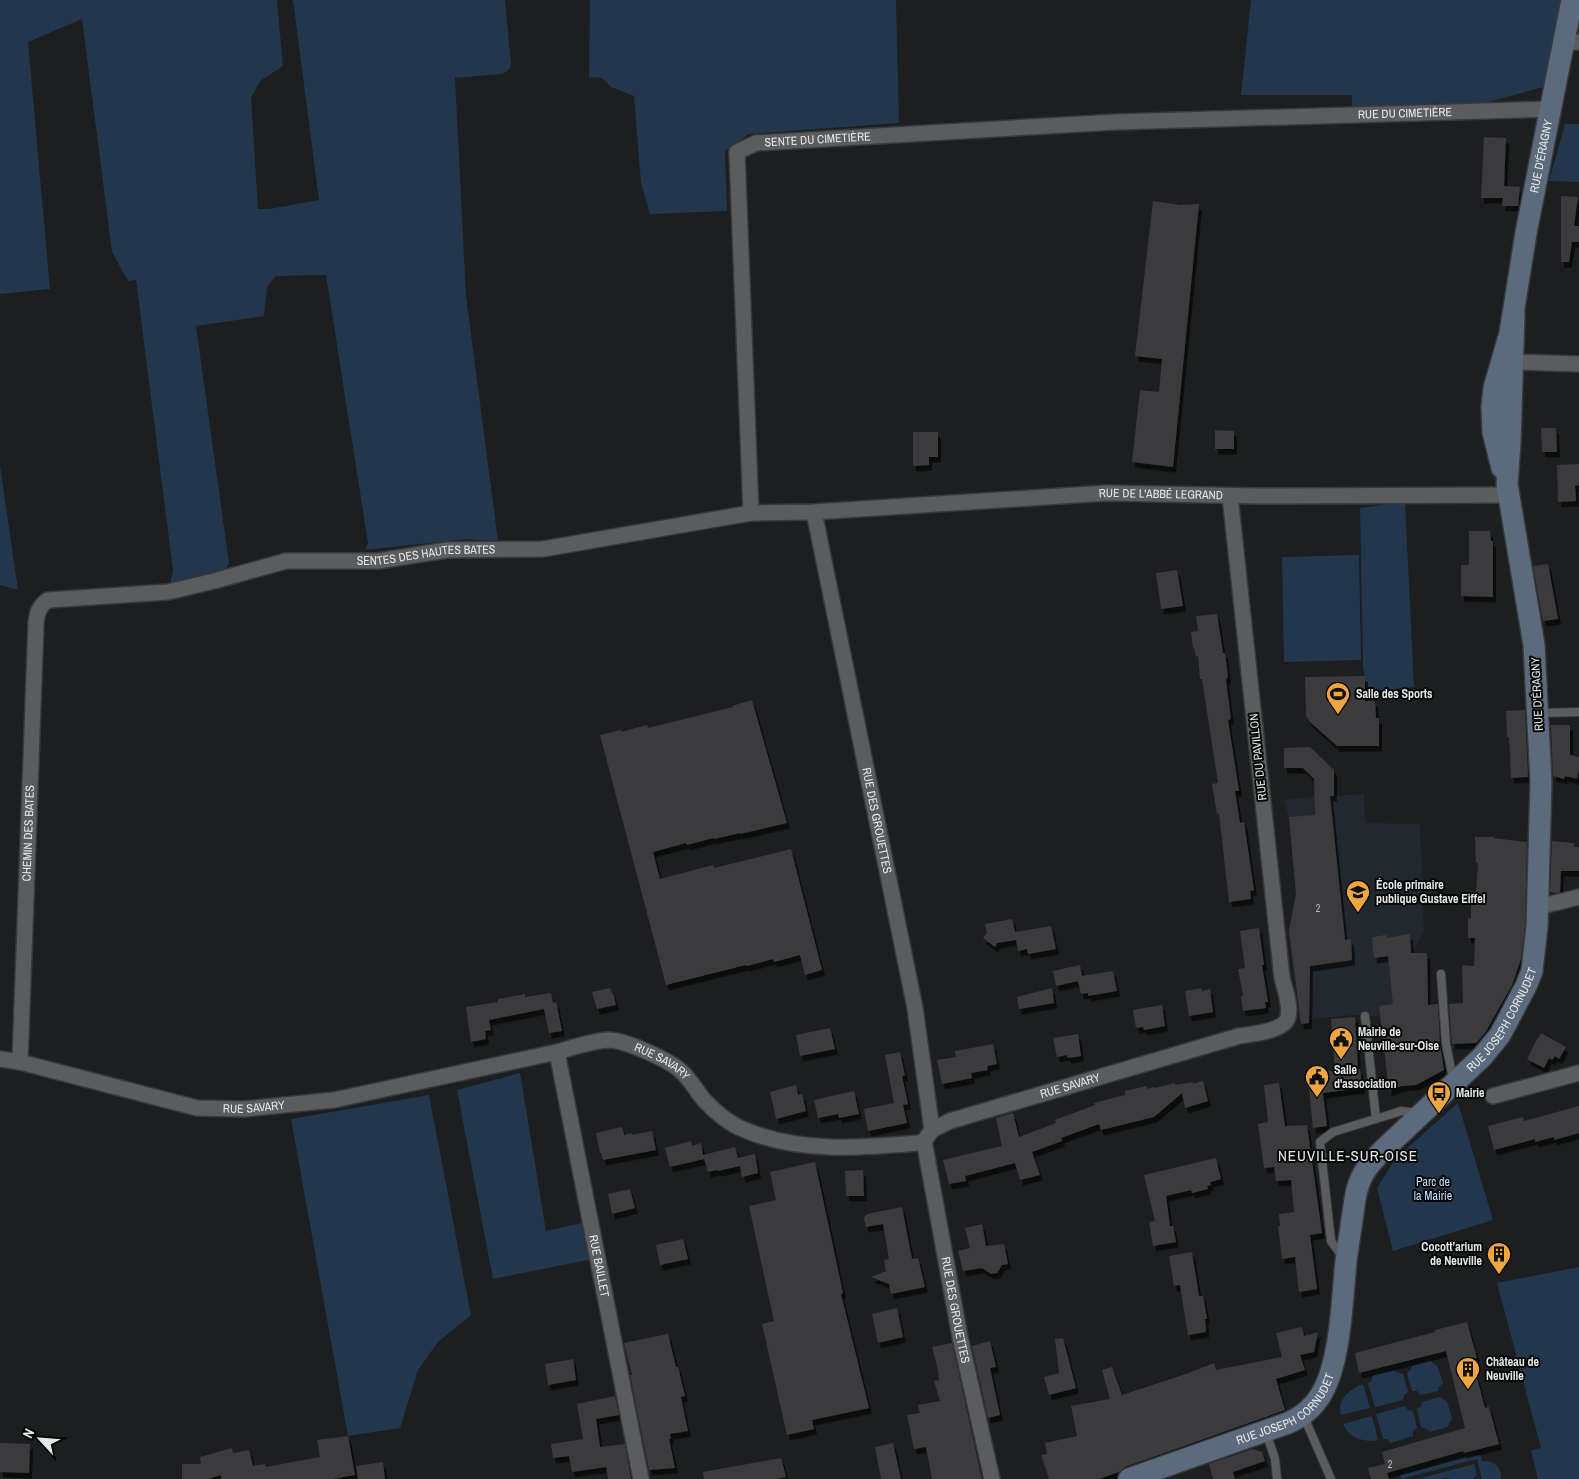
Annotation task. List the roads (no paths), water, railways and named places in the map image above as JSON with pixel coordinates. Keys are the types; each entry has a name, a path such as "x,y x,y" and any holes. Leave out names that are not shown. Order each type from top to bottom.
{"street":[{"name":"RUE D'ÉRAGNY","path":"1538,907 1541,782 1534,645 1507,490 1506,364 1526,233 1551,109 1571,42 1572,0"},
{"name":"RUE DU CIMETIÈRE","path":"1260,117 1551,109"},
{"name":"SENTE DU CIMETIÈRE","path":"751,513 737,152 756,143 1116,122 1260,117"},
{"path":"1506,364 1579,364"},
{"name":"RUE DE L'ABBÉ LEGRAND","path":"814,512 1107,493 1230,496 1507,490"},
{"name":"RUE DU PAVILLON","path":"1230,496 1282,978 1288,1005 1288,1018"},
{"name":"SENTES DES HAUTES BATES","path":"41,606 54,598 180,590 286,561 378,561 447,550 543,549 751,513 814,512"},
{"name":"RUE DES GROUETTES","path":"814,512 915,1008 928,1136 960,1337 992,1479"},
{"name":"CHEMIN DES BATES","path":"20,1062 36,623 41,606"},
{"path":"1538,907 1579,897"},
{"name":"RUE JOSEPH CORNUDET","path":"1129,1479 1288,1423 1303,1414 1316,1401 1330,1375 1338,1332 1357,1186 1369,1164 1423,1114 1494,1043 1514,1010 1532,971 1538,907"},
{"name":"RUE SAVARY","path":"0,1060 20,1062 197,1108 244,1109 334,1100 557,1052 587,1043 611,1040 627,1044 664,1060 682,1072 706,1102 744,1130 798,1144 861,1148 918,1143 950,1122 1240,1036 1272,1030 1282,1025 1288,1018"},
{"name":"RUE BAILLET","path":"557,1052 641,1479"},
{"path":"1493,1096 1579,1073"}],"lane":[{"path":"1538,713 1579,712"},
{"path":"1441,974 1446,1044 1454,1083"},
{"path":"1365,1016 1376,1119"},
{"path":"1346,1262 1331,1241 1320,1142 1333,1132 1401,1111 1423,1114"},
{"path":"1303,1414 1331,1479"},
{"path":"1266,1431 1275,1459 1277,1479"}],"place":[{"name":"Salle des Sports","path":"1338,715"},
{"name":"École primaire publique Gustave Eiffel","path":"1358,913"},
{"name":"Mairie de Neuville-sur-Oise","path":"1341,1060"},
{"name":"Salle d'association","path":"1317,1098"},
{"name":"Mairie","path":"1439,1114"},
{"name":"Cocott’arium de Neuville","path":"1499,1275"},
{"name":"Château de Neuville","path":"1468,1390"}],"district":[{"name":"NEUVILLE-SUR-OISE","path":"1348,1156"}],"park label":[{"name":"Parc de la Mairie","path":"1433,1189"}]}
